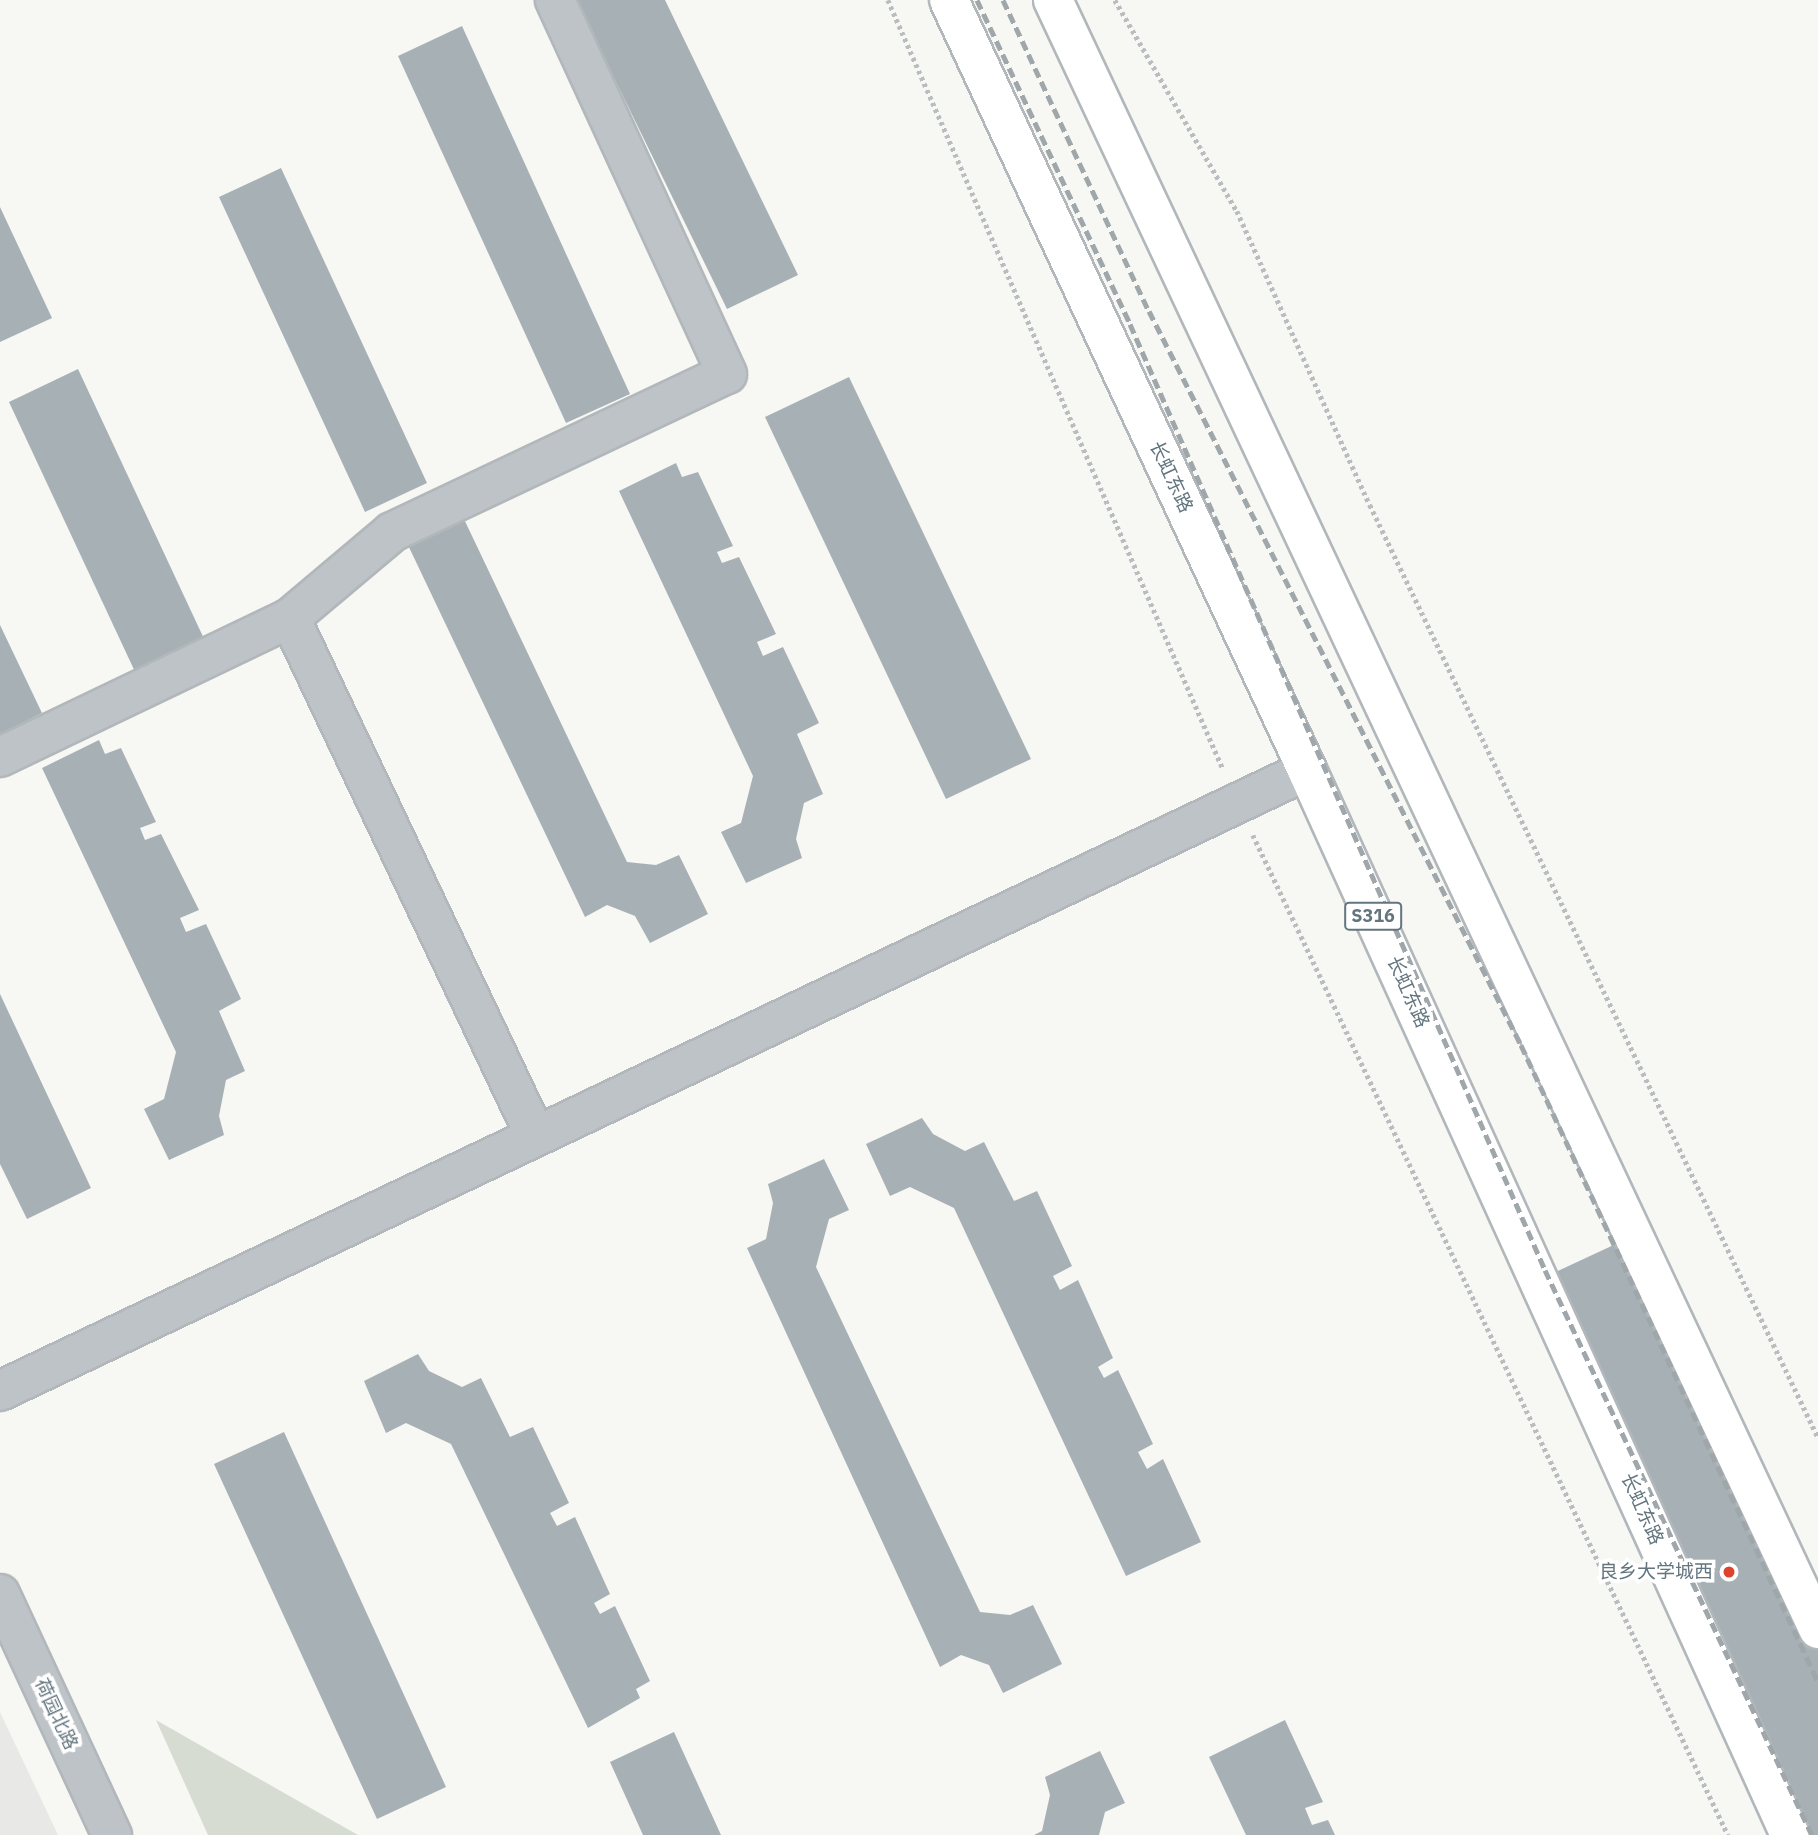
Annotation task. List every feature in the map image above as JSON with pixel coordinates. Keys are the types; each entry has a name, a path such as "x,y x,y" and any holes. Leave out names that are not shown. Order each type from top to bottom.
{"main road":[{"name":"长虹东路","path":"948,0 1307,770 1790,1835"},
{"path":"1053,0 1818,1629"}],"street":[{"path":"0,757 290,618 392,532 727,374 555,0"},
{"path":"290,618 535,1135"},
{"path":"0,1391 1237,800 1307,770"},
{"name":"荷园北路","path":"0,1594 112,1835"}],"path":[{"path":"888,0 1237,800 1728,1835"},
{"path":"1115,0 1237,211 1370,505 1818,1437"}],"shaded area":[{"path":"0,1712 58,1835 0,1835"},
{"path":"156,1720 358,1835 208,1835"}],"building":[{"path":"576,0 665,0 798,275 727,309"},
{"path":"462,26 630,394 566,423 398,56"},
{"path":"281,168 427,483 365,512 219,197"},
{"path":"0,207 52,318 0,342"},
{"path":"78,369 206,643 137,676 9,402"},
{"path":"849,377 1031,759 946,799 765,417"},
{"path":"676,463 682,477 698,472 733,546 717,552 722,563 739,557 776,634 757,642 763,656 783,647 819,723 797,734 823,794 804,803 796,839 802,858 746,883 721,832 741,823 753,776 619,491"},
{"path":"463,517 627,862 656,865 679,855 708,914 650,943 635,916 607,905 585,917 407,543"},
{"path":"0,625 42,713 0,734"},
{"path":"99,740 105,754 121,748 156,822 140,828 145,840 161,834 199,910 180,918 186,932 206,924 241,999 219,1011 245,1071 226,1080 219,1116 224,1135 169,1160 144,1109 164,1099 176,1052 42,768"},
{"path":"0,994 91,1188 27,1219 0,1164"},
{"path":"922,1118 933,1134 965,1151 984,1142 1014,1201 1037,1191 1072,1266 1053,1276 1060,1290 1078,1280 1113,1358 1098,1367 1104,1378 1118,1370 1153,1444 1138,1452 1147,1469 1163,1459 1201,1542 1126,1576 954,1208 910,1187 890,1196 866,1144"},
{"path":"824,1159 849,1210 829,1219 816,1267 980,1612 1010,1615 1033,1605 1062,1664 1003,1693 989,1665 961,1655 940,1667 747,1248 766,1239 773,1203 768,1184"},
{"path":"1633,1236 1818,1634 1818,1835 1790,1835 1532,1283"},
{"path":"418,1354 429,1371 462,1387 481,1378 510,1437 533,1427 569,1503 550,1513 557,1526 575,1517 610,1594 594,1603 600,1614 615,1606 650,1681 636,1689 640,1698 588,1728 451,1444 406,1423 386,1433 364,1381"},
{"path":"284,1432 446,1787 377,1819 214,1464"},
{"path":"1285,1720 1323,1802 1305,1808 1312,1825 1328,1820 1335,1835 1246,1835 1209,1757"},
{"path":"674,1732 721,1835 643,1835 610,1762"},
{"path":"1100,1751 1125,1803 1105,1812 1099,1835 1034,1835 1042,1831 1050,1795 1045,1777"}],"railway":[{"path":"977,0 1130,324 1545,1270 1812,1835"},
{"path":"1003,0 1149,311 1521,1045 1818,1682"}],"place":[{"name":"良乡大学城西","path":"1729,1572"}]}
